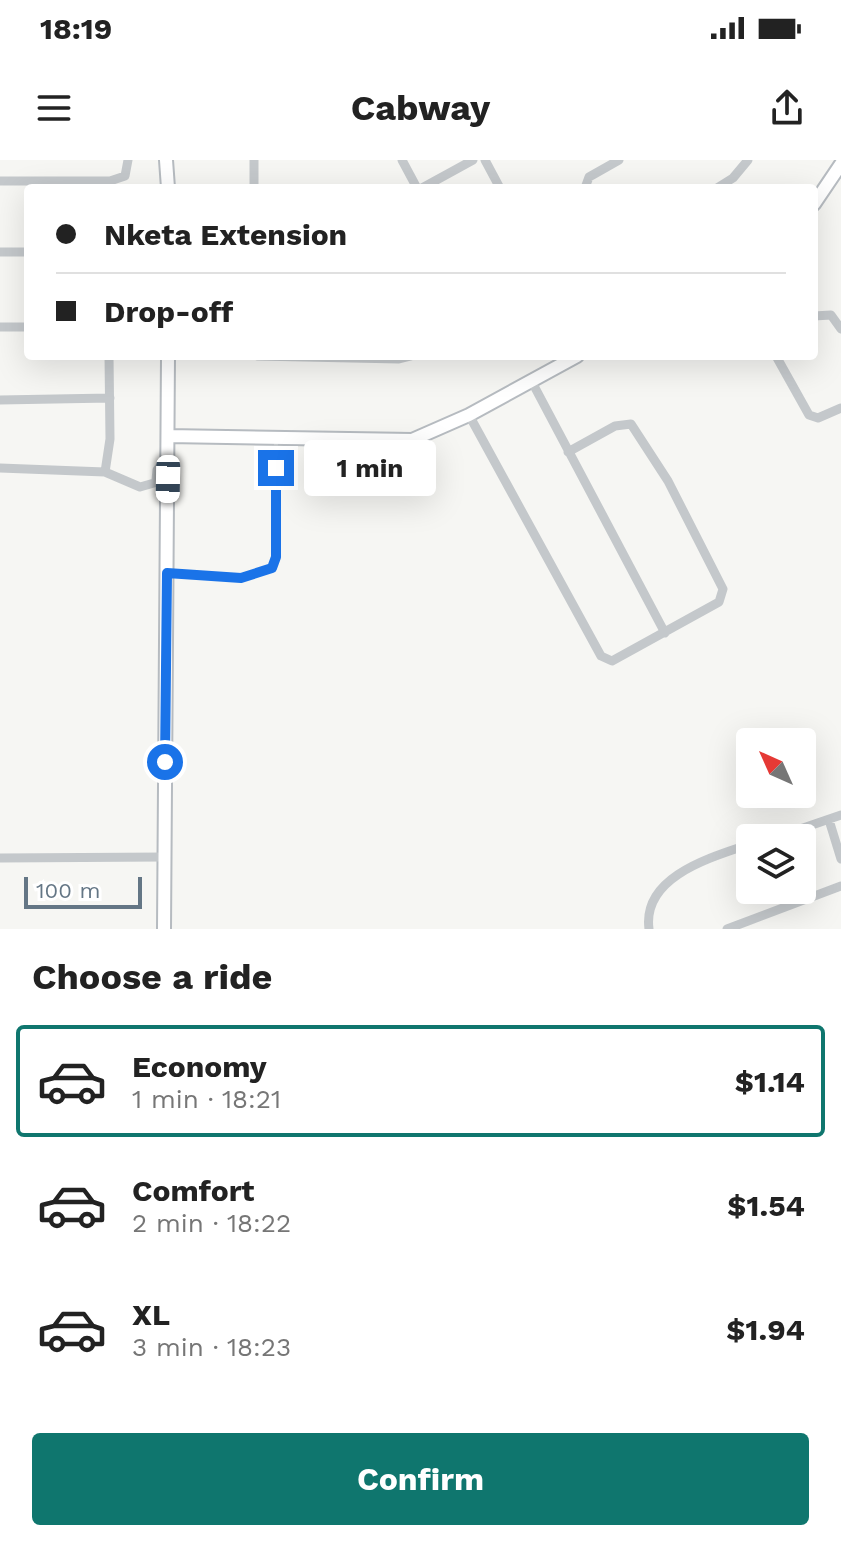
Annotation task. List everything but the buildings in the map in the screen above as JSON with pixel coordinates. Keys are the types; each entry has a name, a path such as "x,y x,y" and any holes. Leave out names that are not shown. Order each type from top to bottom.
{"street":[{"path":"58,184 116,180 125,176 128,160"},
{"path":"166,160 168,184"},
{"path":"254,160 254,184"},
{"path":"402,160 417,184"},
{"path":"428,184 473,160"},
{"path":"485,160 498,184"},
{"path":"586,184 589,177 619,160"},
{"path":"723,184 733,178 748,160"},
{"path":"818,198 841,164"},
{"path":"0,181 33,184"},
{"path":"0,252 24,252"},
{"path":"818,316 831,315 841,329"},
{"path":"0,327 24,327"},
{"path":"105,472 109,360"},
{"path":"164,929 167,573 162,480 168,457 168,360"},
{"path":"168,436 412,440 469,415 570,360"},
{"path":"778,360 809,415 818,418 841,408"},
{"path":"532,382 665,633"},
{"path":"0,400 110,398"},
{"path":"469,415 603,659 617,659 719,602 724,593 668,481 629,423 615,426 568,452"},
{"path":"0,468 105,472 134,487 162,480"},
{"path":"816,824 841,815"},
{"path":"829,820 841,859"},
{"path":"649,929 653,902 680,872 736,850"},
{"path":"0,858 164,857"},
{"path":"727,929 841,886"}],"lane":[{"path":"167,573 241,578 258,575 274,566 276,438"}],"route":[{"path":"165,762 167,573 241,578 252,577 272,568 276,557 276,468"}]}
